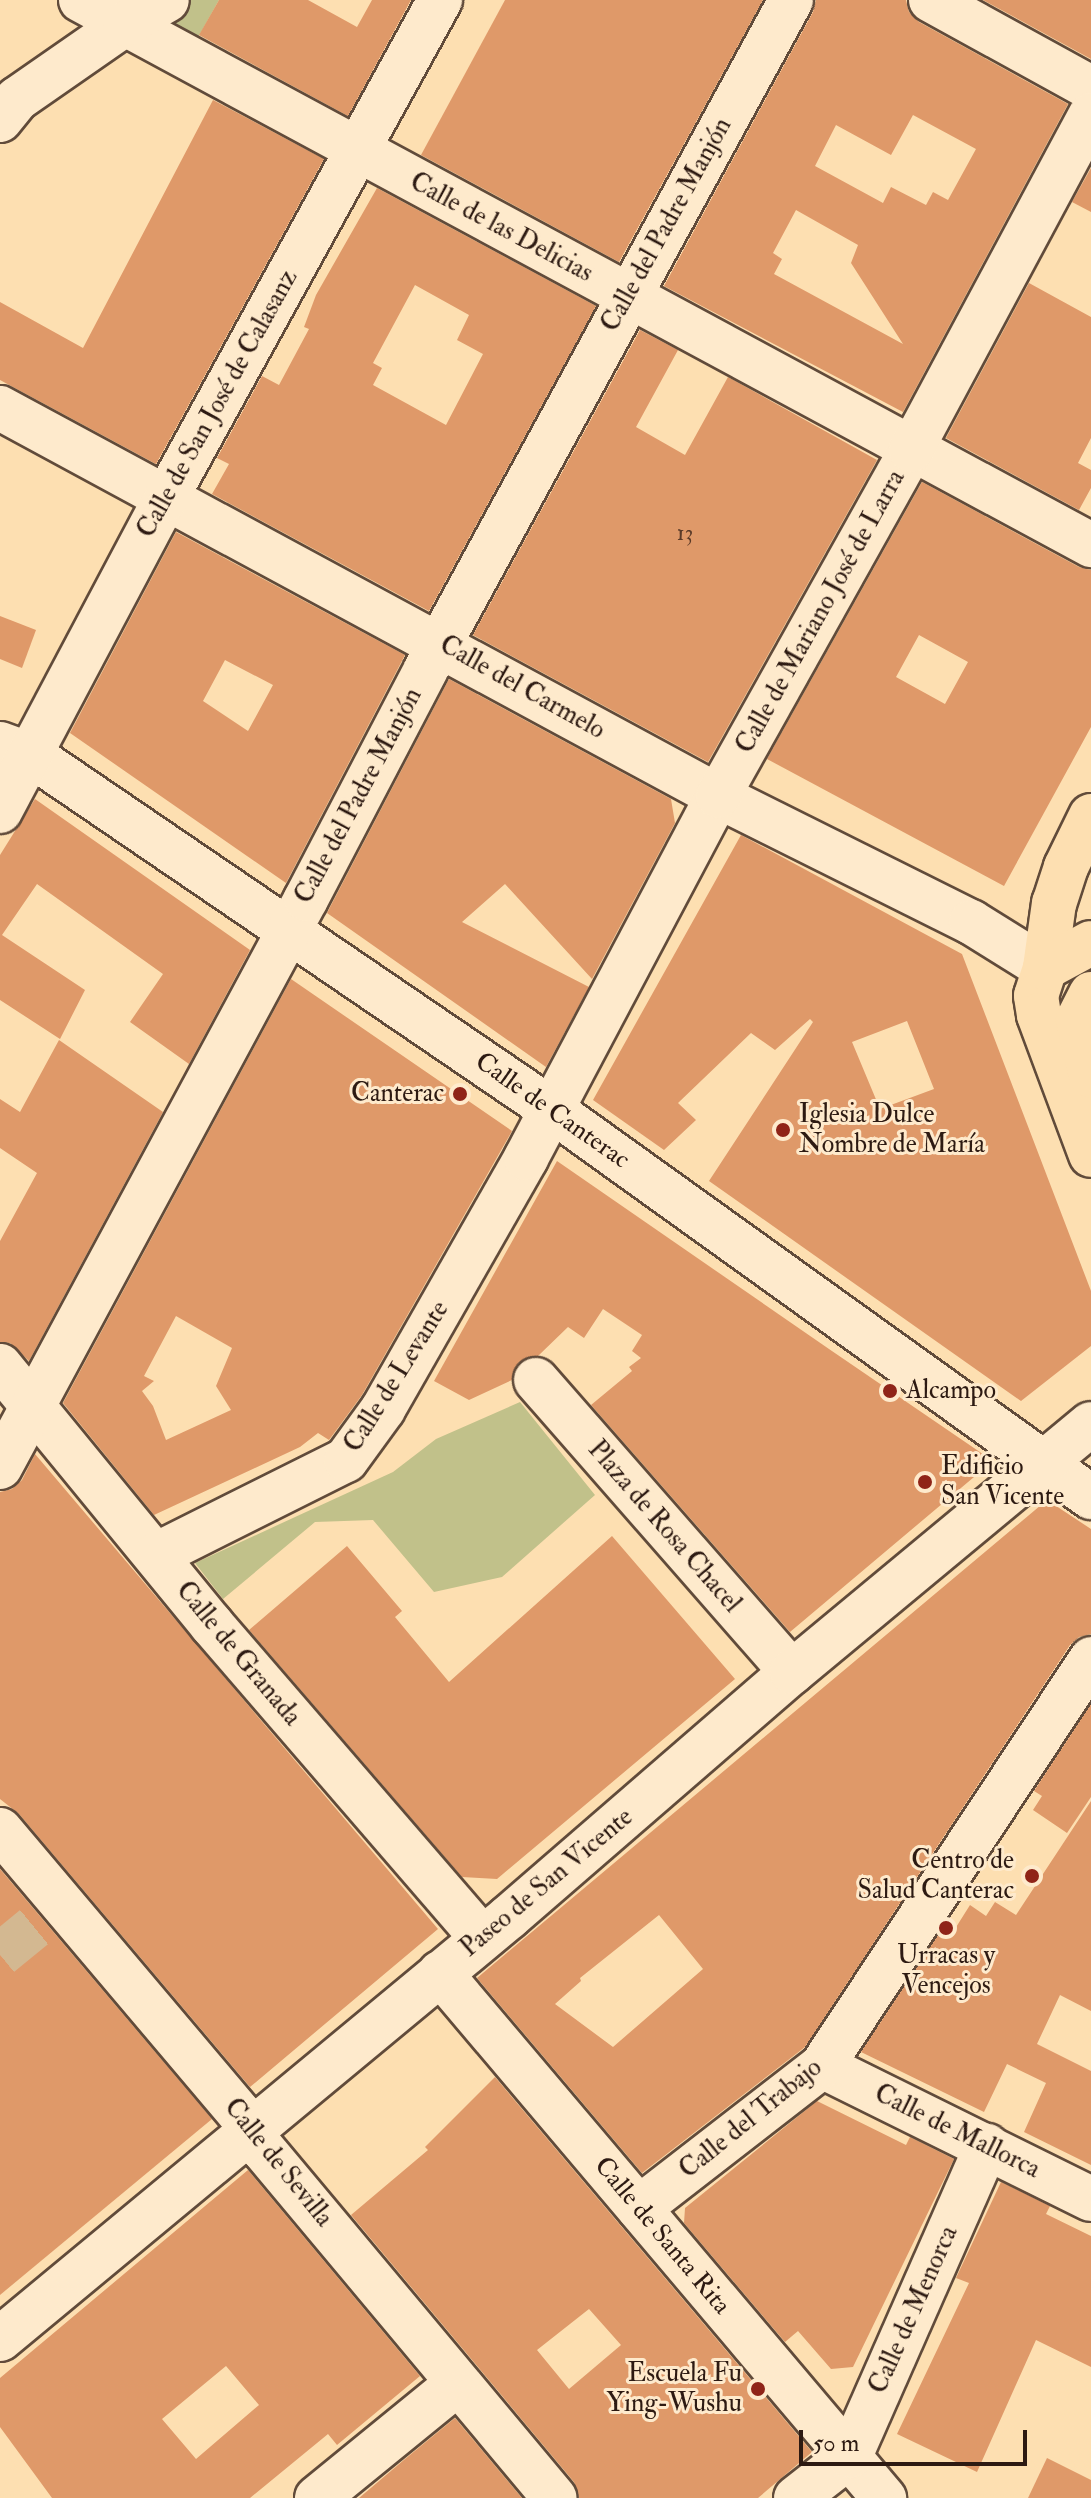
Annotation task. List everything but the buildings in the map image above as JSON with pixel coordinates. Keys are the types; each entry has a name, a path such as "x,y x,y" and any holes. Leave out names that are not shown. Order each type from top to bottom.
{"main road":[{"path":"1091,816 1066,867 1054,903 1045,968 1036,996 1039,1015 1091,1155"},
{"path":"1045,968 1091,943"},
{"path":"1045,968 1053,974 1091,980"},
{"path":"1091,994 1078,1020 1091,1076"}],"street":[{"name":"Calle de las Delicias","path":"81,0 357,152 1091,545"},
{"path":"0,120 17,99 125,24 167,0"},
{"name":"Calle de San José de Calasanz","path":"0,811 16,750 165,500 440,0"},
{"name":"Calle del Padre Manjón","path":"0,1467 440,643 791,0"},
{"path":"931,0 1091,88"},
{"name":"Calle de Mariano José de Larra","path":"552,1110 718,796 911,450 1091,115"},
{"name":"Calle del Carmelo","path":"0,408 165,500 440,643 718,796 971,922 1045,968"},
{"name":"Calle de Canterac","path":"16,750 290,929 552,1110 1091,1497"},
{"name":"Calle de Levante","path":"156,1555 346,1460 407,1370 552,1110"},
{"name":"Calle de Granada","path":"0,1366 212,1625 482,1938"},
{"name":"Plaza de Rosa Chacel","path":"536,1380 792,1672"},
{"name":"Paseo de San Vicente","path":"0,2339 482,1938 1043,1461 1091,1424"},
{"name":"Calle del Trabajo","path":"639,2208 822,2066 1091,1659"},
{"name":"Calle de Sevilla","path":"0,1830 53,1912 249,2129 457,2384 555,2498"},
{"name":"Calle de Santa Rita","path":"440,1973 884,2498"},
{"name":"Calle de Mallorca","path":"822,2066 1091,2199"},
{"name":"Calle de Menorca","path":"796,2498 850,2456 987,2146"},
{"path":"317,2498 457,2384"}],"green space":[{"path":"158,0 219,0 195,43 147,20"},
{"path":"520,1402 595,1495 502,1577 434,1592 373,1520 315,1522 223,1599 195,1563 393,1472 436,1439"}],"tunnel":[{"path":"0,1955 44,1919"}],"place":[{"name":"Canterac","path":"460,1094"},
{"name":"Iglesia Dulce Nombre de María","path":"783,1130"},
{"name":"Alcampo","path":"890,1391"},
{"name":"Edificio San Vicente","path":"925,1482"},
{"name":"Centro de Salud Canterac","path":"1032,1876"},
{"name":"Urracas y Vencejos","path":"946,1928"},
{"name":"Escuela Fu Ying-Wushu","path":"758,2389"}]}
